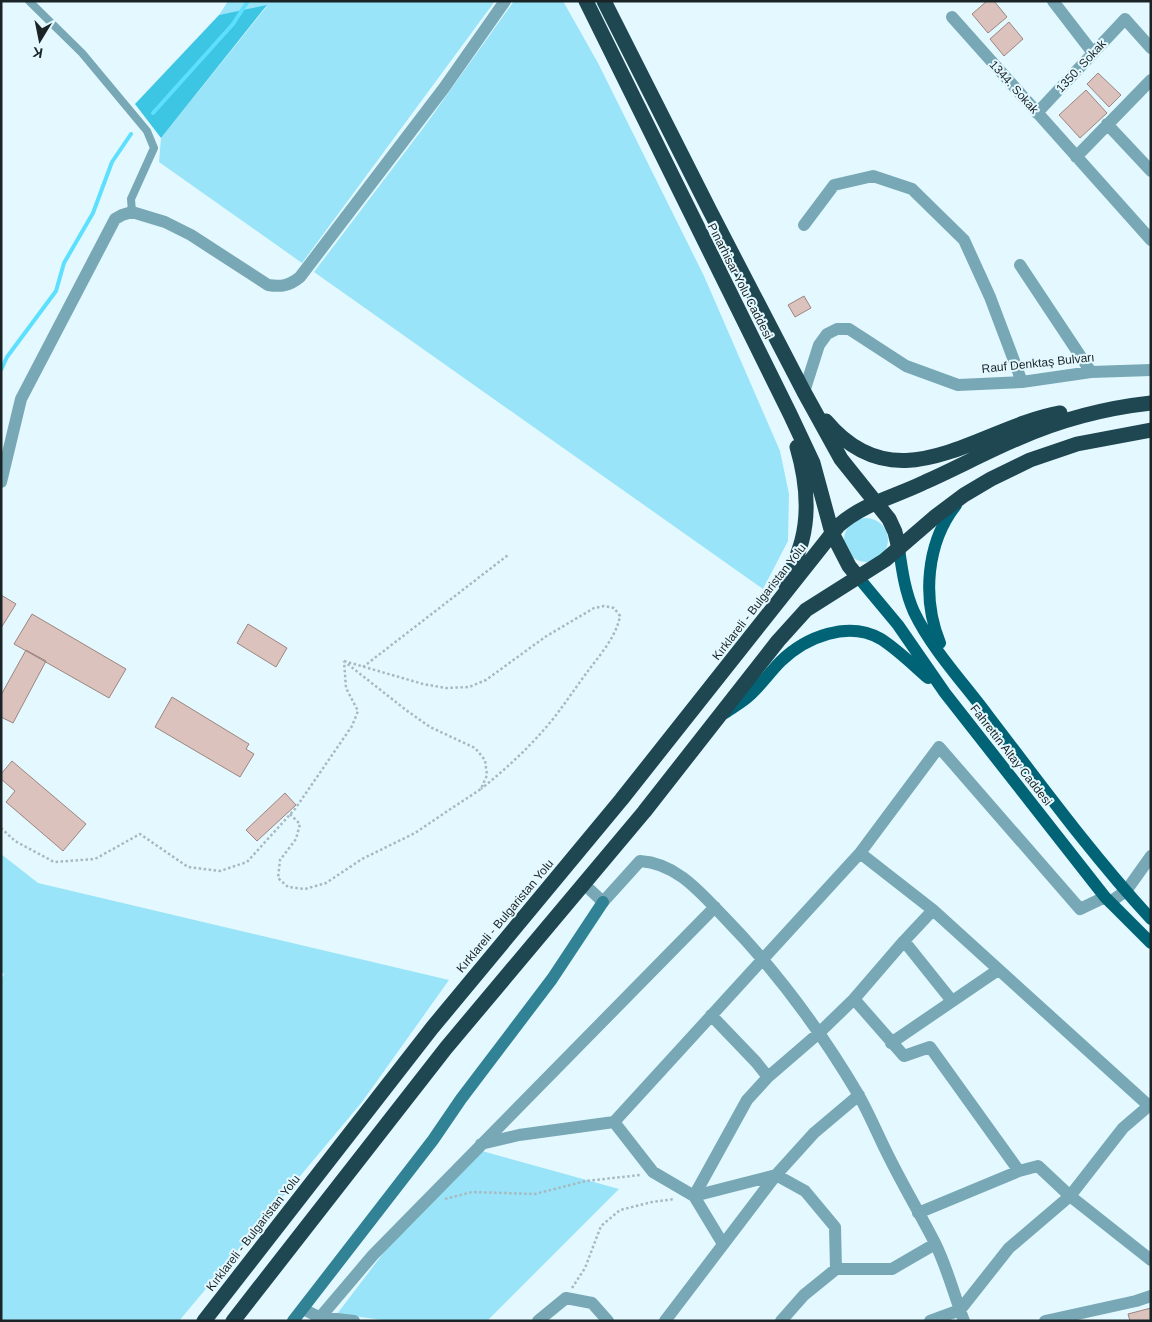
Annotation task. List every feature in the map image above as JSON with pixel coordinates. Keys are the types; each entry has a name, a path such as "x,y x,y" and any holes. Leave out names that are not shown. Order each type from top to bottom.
{"highway":[{"name":"Pınarhisar Yolu Caddesi","path":"586,1 790,414 813,463 832,533 850,566 858,576"},
{"name":"Pınarhisar Yolu Caddesi","path":"604,1 705,202 804,392 841,459 889,519 895,532 899,549"},
{"path":"804,392 827,423 846,440 872,455 909,462 939,455 1053,415 1080,410 1151,403"},
{"path":"832,533 854,513 875,502 908,490 1033,432 1120,407"},
{"path":"780,600 802,540 807,500 806,480 790,414"},
{"path":"233,1321 446,1048 644,812 778,641 806,610 885,560 936,516 964,495 1011,469 1053,452 1085,442 1151,430"},
{"name":"Kırklareli - Bulgaristan Yolu","path":"204,1321 432,1028 622,800 832,533"}],"main road":[{"path":"961,682 934,630 930,606 931,564 934,546 947,516 964,495"},
{"name":"Fahrettin Altay Caddesi","path":"899,549 903,577 915,612 961,682 1126,891 1151,918"},
{"name":"Fahrettin Altay Caddesi","path":"858,576 898,625 944,694 1108,899 1151,943"},
{"path":"716,720 749,697 781,662 799,647 822,636 837,632 854,631 867,633 881,639 895,649 944,694"}],"street":[{"path":"1,482 21,399 114,219 132,212 165,222 191,235 268,285 280,286 290,284 300,277 444,88 505,1"},
{"path":"1053,1 1093,52"},
{"name":"1344. Sokak","path":"952,17 1151,240"},
{"name":"1350. Sokak","path":"1037,113 1125,19 1151,48"},
{"path":"1076,156 1151,80"},
{"path":"1107,124 1151,171"},
{"path":"804,225 834,186 873,176 912,189 964,240 990,297 1022,382"},
{"path":"1020,265 1091,372"},
{"name":"Rauf Denktaş Bulvarı","path":"804,392 819,345 827,334 837,329 849,329 906,366 958,386 1022,382 1091,372 1151,370"},
{"path":"481,1144 520,1135 614,1122 860,852 939,747 1080,909 1126,891 1151,856"},
{"path":"860,852 933,910 1149,1104 1123,1128 1070,1196 1009,1248 962,1316 930,1321"},
{"path":"294,1321 433,1140 461,1098 552,979 603,902 640,860 652,861 666,866 679,874 715,907 764,958 819,1033 859,1095 935,1244 962,1316"},
{"path":"583,884 603,902"},
{"path":"318,1319 373,1255 715,907"},
{"path":"694,1196 747,1100 768,1078 854,999 933,910"},
{"path":"904,941 952,1001"},
{"path":"891,1043 998,970"},
{"path":"854,999 904,1056 930,1047 1019,1171"},
{"path":"711,1015 756,1062 768,1078"},
{"path":"664,1321 776,1175 814,1133 859,1095"},
{"path":"614,1122 656,1174 694,1196 723,1244"},
{"path":"918,1213 1019,1171 1038,1166 1070,1196 1151,1260"},
{"path":"694,1196 776,1175 805,1191 835,1227 836,1270"},
{"path":"781,1321 804,1296 836,1270 892,1269 935,1244"},
{"path":"1045,1321 1136,1302 1151,1296"},
{"path":"538,1321 566,1298 592,1303 608,1321"},
{"path":"303,1309 318,1319 354,1321"}],"lane":[{"path":"29,1 82,53 147,131 154,148 131,199 132,212"}],"path":[{"path":"363,667 508,555"},
{"path":"290,814 300,824 296,838 280,860 278,878 288,887 305,889 326,882 362,859 415,832 481,789 529,747 554,718 603,651 618,627 620,616 614,608 604,606 594,608 545,637 486,680 469,687 446,688 431,685 344,661"},
{"path":"344,661 430,727 475,748 485,760 487,775 481,789"},
{"path":"1,828 15,841 54,862 95,859 140,834 188,867 220,871 248,862 290,814 352,726 358,711 346,688 344,661"},
{"path":"421,1206 472,1192 535,1194 586,1181 656,1174"},
{"path":"566,1298 585,1268 601,1226 620,1210 652,1202 694,1196"}],"shaded area":[{"path":"228,1 495,1 302,263 159,162 161,138 267,6 219,15"},
{"path":"514,1 563,1 598,63 704,276 780,451 789,494 788,541 763,589 314,272 424,127"},
{"path":"267,5 161,138 135,104 219,15"},
{"path":"866,518 878,522 884,528 888,540 884,552 878,558 866,562 854,558 848,552 844,540 848,528 854,522"},
{"path":"1,854 38,883 449,980 362,1102 179,1321 1,1321 1,980 4,974 1,972"},
{"path":"482,1151 619,1189 487,1321 391,1321 337,1314 391,1243"}],"building":[{"path":"987,1 994,1 1007,17 988,33 972,14"},
{"path":"1009,22 1023,39 1004,56 990,39"},
{"path":"1098,73 1121,95 1109,107 1087,84"},
{"path":"1086,90 1107,113 1080,138 1059,115"},
{"path":"804,296 811,308 795,317 788,305"},
{"path":"1,595 16,604 1,628"},
{"path":"32,614 126,669 109,698 14,644"},
{"path":"248,624 287,648 276,667 237,643"},
{"path":"26,650 46,661 13,723 1,717 1,695"},
{"path":"172,697 249,744 246,749 254,754 240,777 155,727"},
{"path":"12,761 86,824 63,851 6,802 15,791 1,779 1,774"},
{"path":"285,793 296,805 257,841 246,830"},
{"path":"1151,1308 1151,1321 1130,1321 1128,1314"}],"waterway":[{"path":"153,113 233,24 248,1"},
{"path":"1,370 7,357 56,291 64,263 93,213 112,162 131,134"}]}
